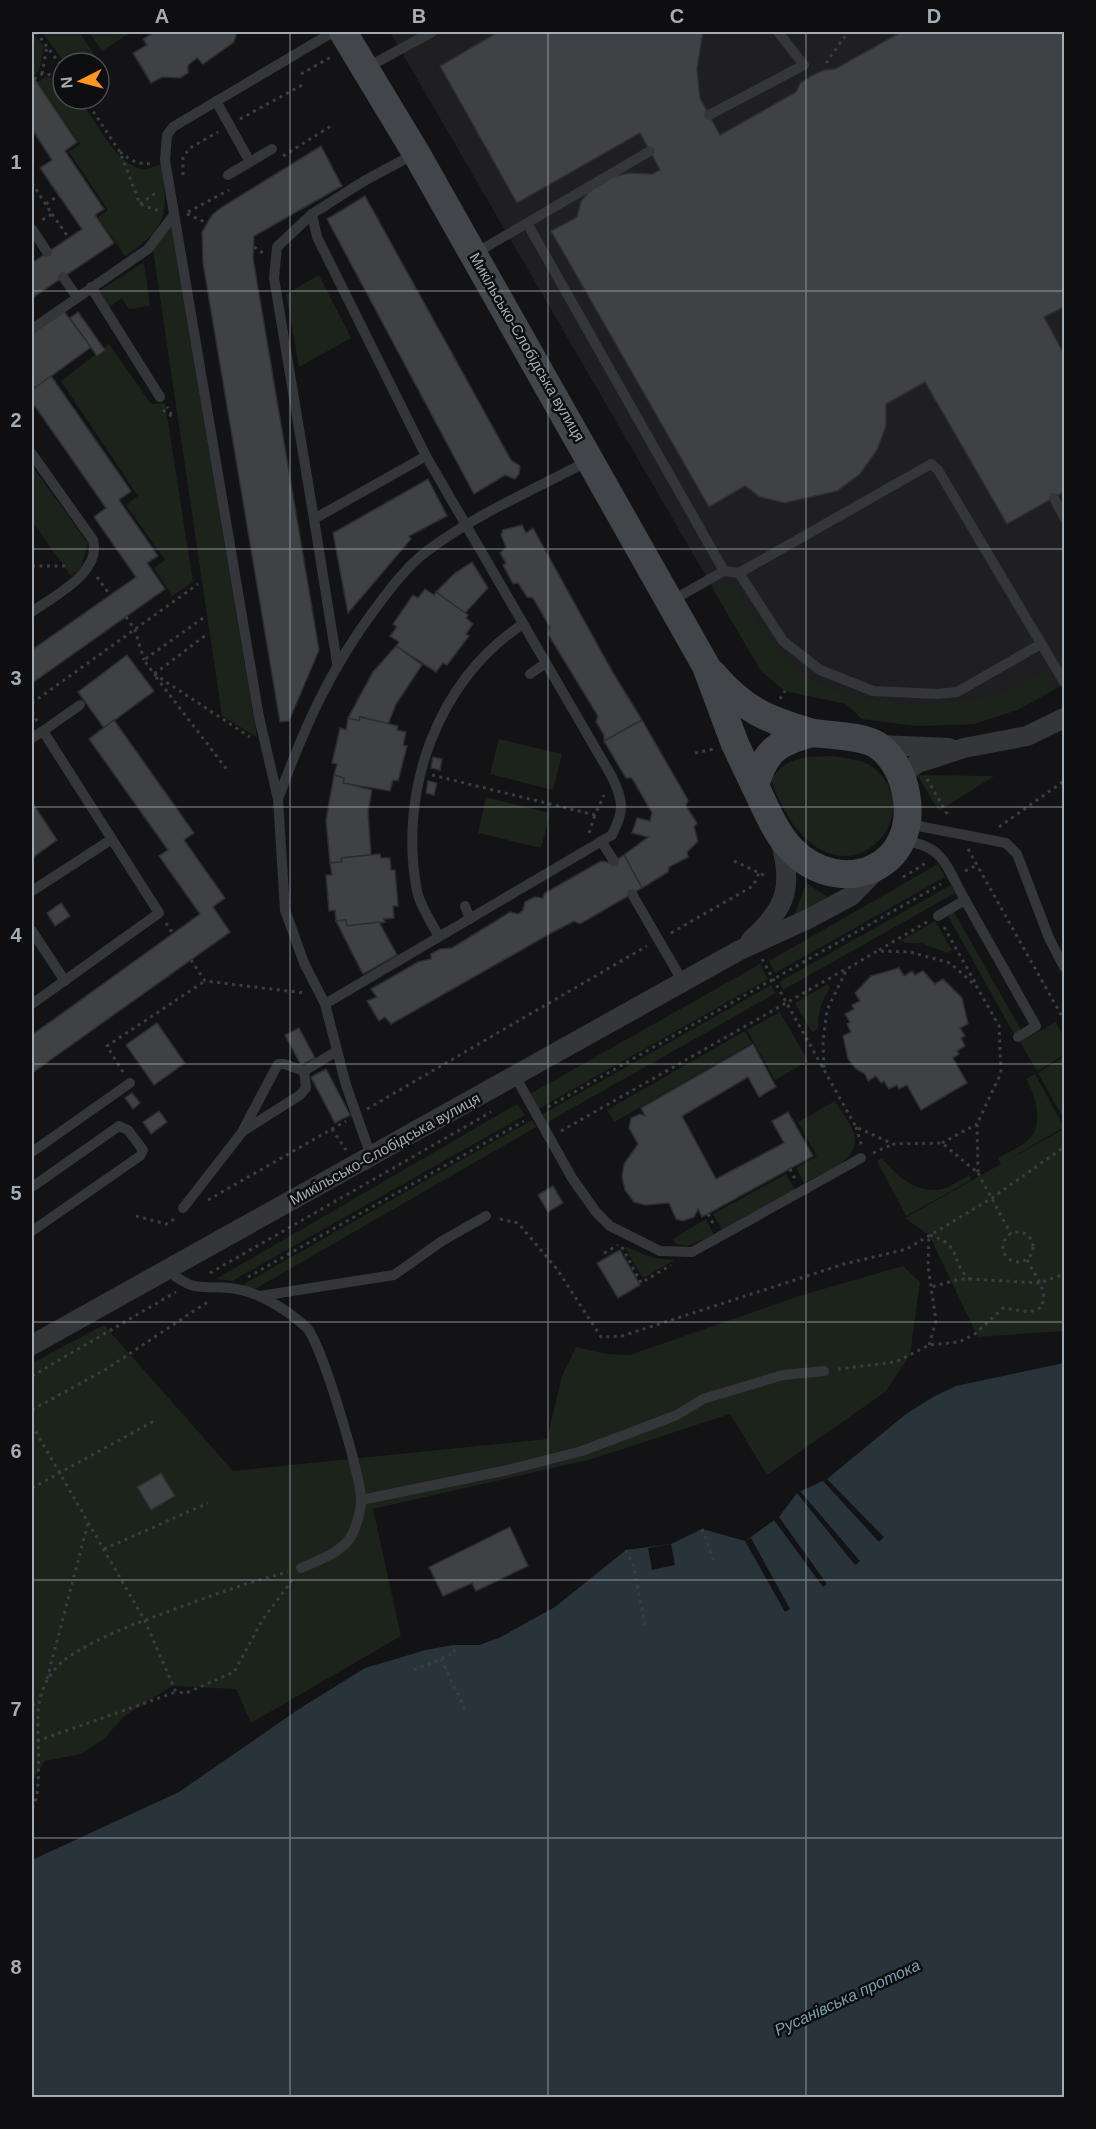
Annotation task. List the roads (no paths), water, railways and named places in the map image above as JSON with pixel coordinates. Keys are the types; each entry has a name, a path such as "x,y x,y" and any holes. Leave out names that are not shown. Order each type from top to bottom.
{"street":[{"name":"Микільсько-Слобідська вулиця","path":"343,32 416,153 671,601 706,666 735,744 756,786"},
{"name":"Микільсько-Слобідська вулиця","path":"706,666 729,693 749,709 768,719 813,734"},
{"path":"911,772 905,832 890,873 841,874 819,870 791,849 779,833 756,786 761,764 774,750 788,740 813,734 852,738 879,745 964,748 1027,736 1065,718"},
{"path":"879,745 894,762 911,772"},
{"path":"911,772 964,748"},
{"name":"Микільсько-Слобідська вулиця","path":"738,951 768,925 787,888 789,869 779,833"},
{"name":"Микільсько-Слобідська вулиця","path":"32,1345 738,951 808,919 890,873"}],"lane":[{"path":"333,32 173,127 167,135 165,160 259,717 278,799 285,910 304,963 323,1000 346,1085 372,1156"},
{"path":"365,69 432,32"},
{"path":"709,115 804,64 778,32"},
{"path":"216,101 250,162"},
{"path":"228,175 272,149"},
{"path":"474,254 650,151"},
{"path":"337,663 274,278 277,247 312,214 364,181 416,153"},
{"path":"312,214 317,237 426,456 464,526 621,795 621,817 612,835 439,937 323,1000"},
{"path":"32,329 148,249 173,216"},
{"path":"527,223 724,571"},
{"path":"35,226 47,252"},
{"path":"63,277 77,297"},
{"path":"91,287 160,397"},
{"path":"32,454 93,540 95,548 89,566 82,575 32,612"},
{"path":"314,519 426,456"},
{"path":"278,799 314,708 337,663 391,587 425,552 464,526 591,459"},
{"path":"671,601 724,571 739,573 931,464 939,470 1065,682"},
{"path":"1054,498 1065,517"},
{"path":"739,573 783,641 820,670 873,691 938,694 957,692 1041,644"},
{"path":"439,937 417,894 411,838 419,772 440,718 470,674 500,639 522,624"},
{"path":"530,674 546,663"},
{"path":"32,738 80,705"},
{"path":"32,1004 159,913 43,731"},
{"path":"905,832 960,835 1006,843 1017,854 1049,939 1065,967"},
{"path":"905,832 940,855 1036,1026 1018,1037"},
{"path":"32,891 112,839"},
{"path":"601,841 614,861"},
{"path":"632,894 683,982"},
{"path":"938,916 965,900"},
{"path":"465,906 470,919"},
{"path":"32,931 65,981"},
{"path":"304,1071 337,1051"},
{"path":"183,1208 243,1131 278,1064 304,1071"},
{"path":"243,1131 304,1092 306,1083 304,1071"},
{"path":"515,1076 572,1178 596,1212 610,1226 660,1251 692,1252 861,1158"},
{"path":"32,1152 129,1083"},
{"path":"32,1186 119,1126 128,1130 143,1150 140,1156 32,1231"},
{"path":"260,1296 394,1275 442,1241 486,1216"},
{"path":"167,1270 187,1286 204,1289 229,1288 260,1296 307,1328 322,1354 328,1383 350,1446 361,1500 352,1536 342,1547 301,1568"},
{"path":"361,1500 508,1470 582,1451 678,1415 703,1400 783,1375 824,1371"}],"water":[{"name":"Русанівська протока","path":"1064,1363 1064,2097 32,2097 32,1860 179,1792 299,1709 365,1668 426,1650 453,1645 479,1645 499,1638 555,1607 626,1550 671,1544 702,1529 745,1541 779,1517 797,1493 827,1479 906,1414 933,1397 956,1386"}]}
